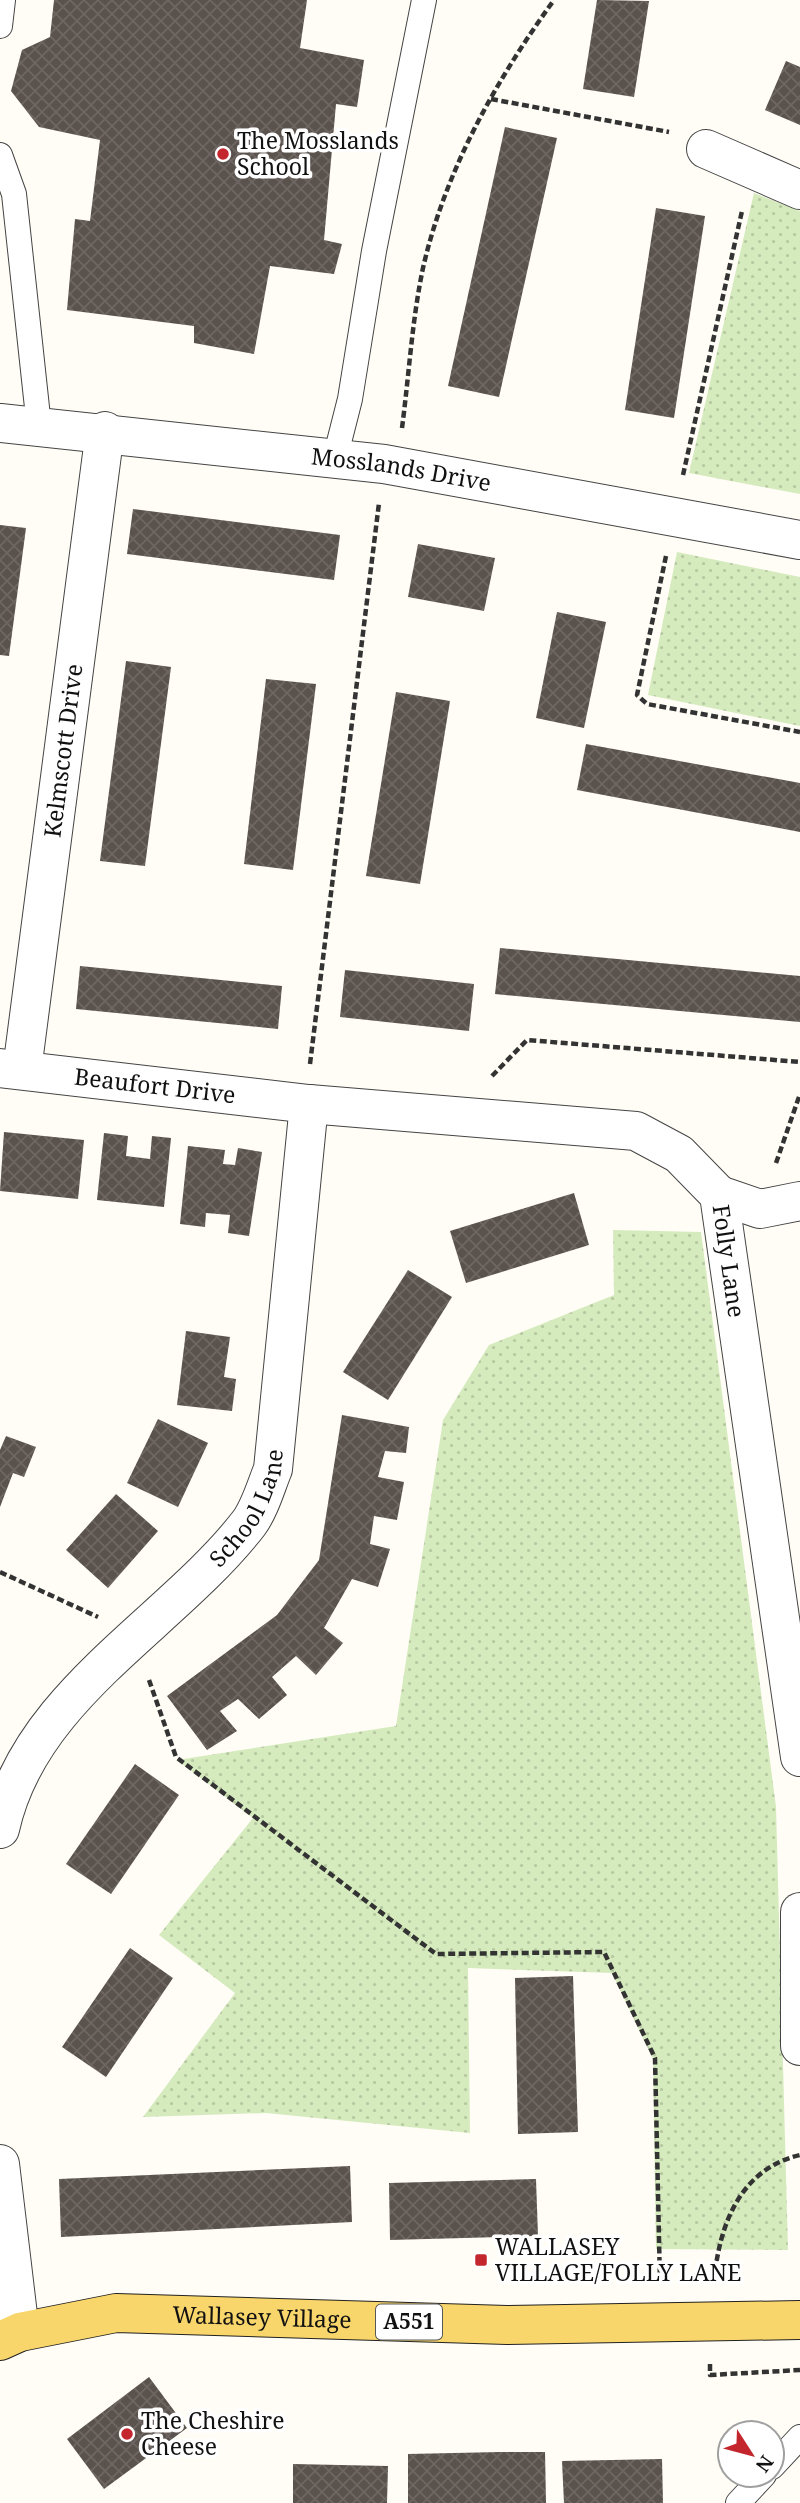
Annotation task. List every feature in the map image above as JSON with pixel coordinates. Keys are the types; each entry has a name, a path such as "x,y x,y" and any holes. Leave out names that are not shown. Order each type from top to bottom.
{"main road":[{"name":"Wallasey Village","path":"10,2337 116,2313 507,2325 800,2319"}],"street":[{"path":"706,149 800,190"},
{"name":"Mosslands Drive","path":"0,422 105,431 390,465 800,540"},
{"name":"Kelmscott Drive","path":"11,1069 105,431"},
{"name":"Beaufort Drive","path":"11,1069 309,1104"},
{"name":"Folly Lane","path":"309,1104 636,1131 679,1154 719,1195 800,1757"},
{"name":"School Lane","path":"0,1829 5,1805 34,1748 72,1699 250,1521 273,1469 309,1104"},
{"path":"719,1195 760,1209 800,1201"},
{"path":"800,1912 800,2046"},
{"path":"0,2164 10,2337"}],"lane":[{"path":"0,26 4,0"},
{"path":"335,458 350,399 374,250 424,0"},
{"path":"0,155 14,194 39,426"},
{"path":"786,2452 800,2437"},
{"path":"738,2503 751,2489"}],"path":[{"path":"309,1104 311,1049 390,465 424,268 461,153 530,32 554,0"},
{"path":"491,99 682,135 706,149"},
{"path":"454,1115 527,1040 800,1062"},
{"path":"760,1209 800,1094"},
{"path":"0,1572 136,1636 176,1757 436,1954 604,1952 655,2058 661,2322"}],"green space":[{"path":"754,193 800,211 800,494 689,473"},
{"path":"677,552 800,577 800,726 648,695"},
{"path":"613,1230 701,1232 776,1807 788,2250 656,2249 653,2059 612,1973 468,1968 470,2133 266,2113 143,2117 235,1993 159,1935 253,1818 177,1760 396,1726 443,1420 489,1345 614,1295"}],"building":[{"path":"54,0 307,0 300,48 364,60 357,107 336,104 324,240 342,244 334,274 270,266 254,354 194,343 194,326 67,310 75,219 90,221 100,140 39,127 11,91 22,50 50,37"},
{"path":"597,0 649,1 634,97 583,89"},
{"path":"786,61 800,67 800,125 765,110"},
{"path":"505,127 557,138 499,397 448,386"},
{"path":"656,208 705,216 674,418 625,410"},
{"path":"133,509 340,535 334,580 127,554"},
{"path":"0,525 26,528 9,656 0,655"},
{"path":"418,544 495,558 484,611 408,597"},
{"path":"557,612 606,622 584,728 536,718"},
{"path":"126,661 171,667 145,866 100,861"},
{"path":"266,679 316,684 293,870 244,864"},
{"path":"396,692 450,701 420,884 366,876"},
{"path":"586,744 800,783 800,832 577,790"},
{"path":"500,948 800,976 800,1022 495,994"},
{"path":"80,966 282,986 278,1029 76,1009"},
{"path":"345,970 474,984 469,1031 340,1017"},
{"path":"4,1132 84,1140 78,1199 0,1191"},
{"path":"104,1133 128,1136 126,1156 150,1159 152,1136 171,1138 164,1207 97,1200"},
{"path":"188,1146 225,1150 223,1164 235,1165 238,1148 262,1152 249,1236 228,1233 230,1215 206,1213 205,1227 180,1224"},
{"path":"574,1193 589,1245 466,1283 450,1231"},
{"path":"408,1270 452,1297 388,1400 343,1372"},
{"path":"186,1331 230,1337 224,1377 236,1379 232,1411 177,1405"},
{"path":"342,1415 409,1427 406,1453 385,1451 378,1477 404,1482 397,1520 374,1516 370,1544 390,1549 378,1587 352,1579 324,1628 343,1643 316,1675 296,1656 272,1677 287,1695 259,1719 238,1699 220,1711 237,1731 207,1750 167,1696 277,1615 319,1560"},
{"path":"158,1419 208,1443 178,1507 127,1483"},
{"path":"6,1436 36,1447 24,1477 13,1473 0,1507 0,1450"},
{"path":"116,1494 158,1531 108,1588 66,1550"},
{"path":"135,1764 179,1795 111,1894 66,1864"},
{"path":"130,1948 173,1978 106,2077 62,2047"},
{"path":"573,1976 578,2132 518,2134 515,1978"},
{"path":"350,2166 352,2222 61,2237 59,2179"},
{"path":"536,2179 538,2236 390,2240 389,2183"},
{"name":"The Cheshire Cheese","path":"149,2377 187,2428 104,2489 67,2439"},
{"path":"545,2452 546,2503 408,2503 408,2454"},
{"path":"662,2459 663,2503 564,2503 562,2461"},
{"path":"293,2464 388,2466 387,2503 293,2503"}],"place":[{"name":"The Mosslands School","path":"223,154"},
{"name":"WALLASEY VILLAGE/FOLLY LANE","path":"481,2260"},
{"name":"The Cheshire Cheese","path":"127,2434"}]}
